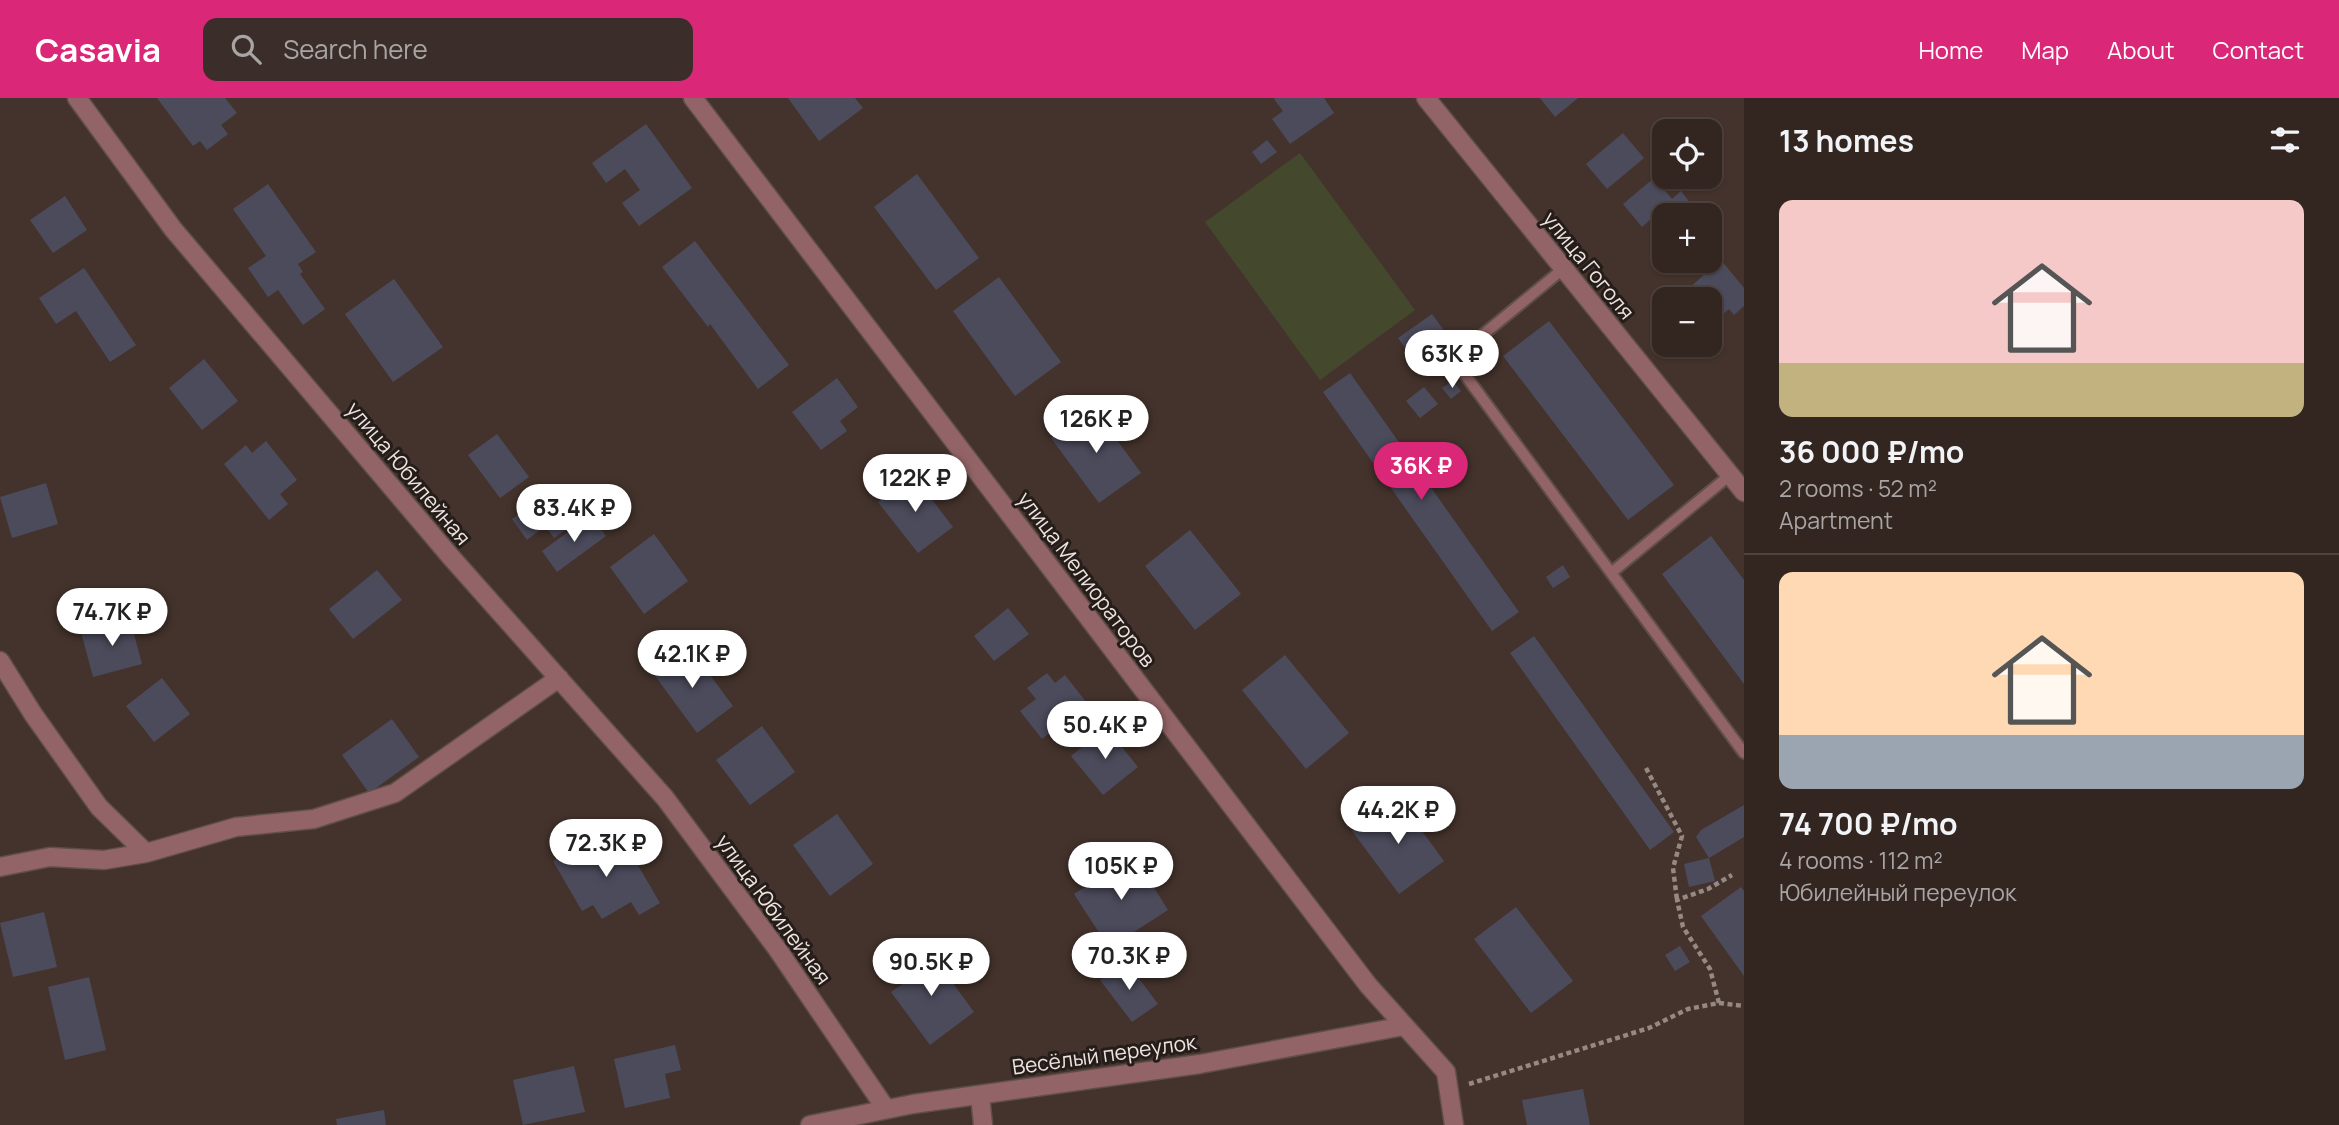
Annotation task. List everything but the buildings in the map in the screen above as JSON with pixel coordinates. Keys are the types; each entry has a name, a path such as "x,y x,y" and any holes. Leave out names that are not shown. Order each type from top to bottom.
{"street":[{"name":"улица Юбилейная","path":"77,98 173,229 450,556 665,797 778,950 886,1109"},
{"name":"улица Мелиораторов","path":"693,98 1368,985 1446,1072 1454,1125"},
{"name":"улица Гоголя","path":"1426,98 1744,492"},
{"path":"0,661 33,714 99,807 146,853"},
{"path":"0,867 50,857 104,860 146,853 236,827 314,819 395,793 559,678"},
{"name":"Весёлый переулок","path":"810,1125 886,1109 980,1094 1200,1064 1404,1026"},
{"path":"980,1094 983,1125"}],"lane":[{"path":"1563,269 1463,351 1460,369 1744,753"},
{"path":"1611,573 1730,475"}],"path":[{"path":"1646,768 1682,836 1673,868 1677,900 1683,927 1710,969 1719,1003"},
{"path":"1677,900 1709,889 1732,875"},
{"path":"1449,1091 1649,1028 1688,1009 1719,1003 1744,1006"}],"green space":[{"path":"1300,153 1415,310 1320,380 1205,222"}]}
